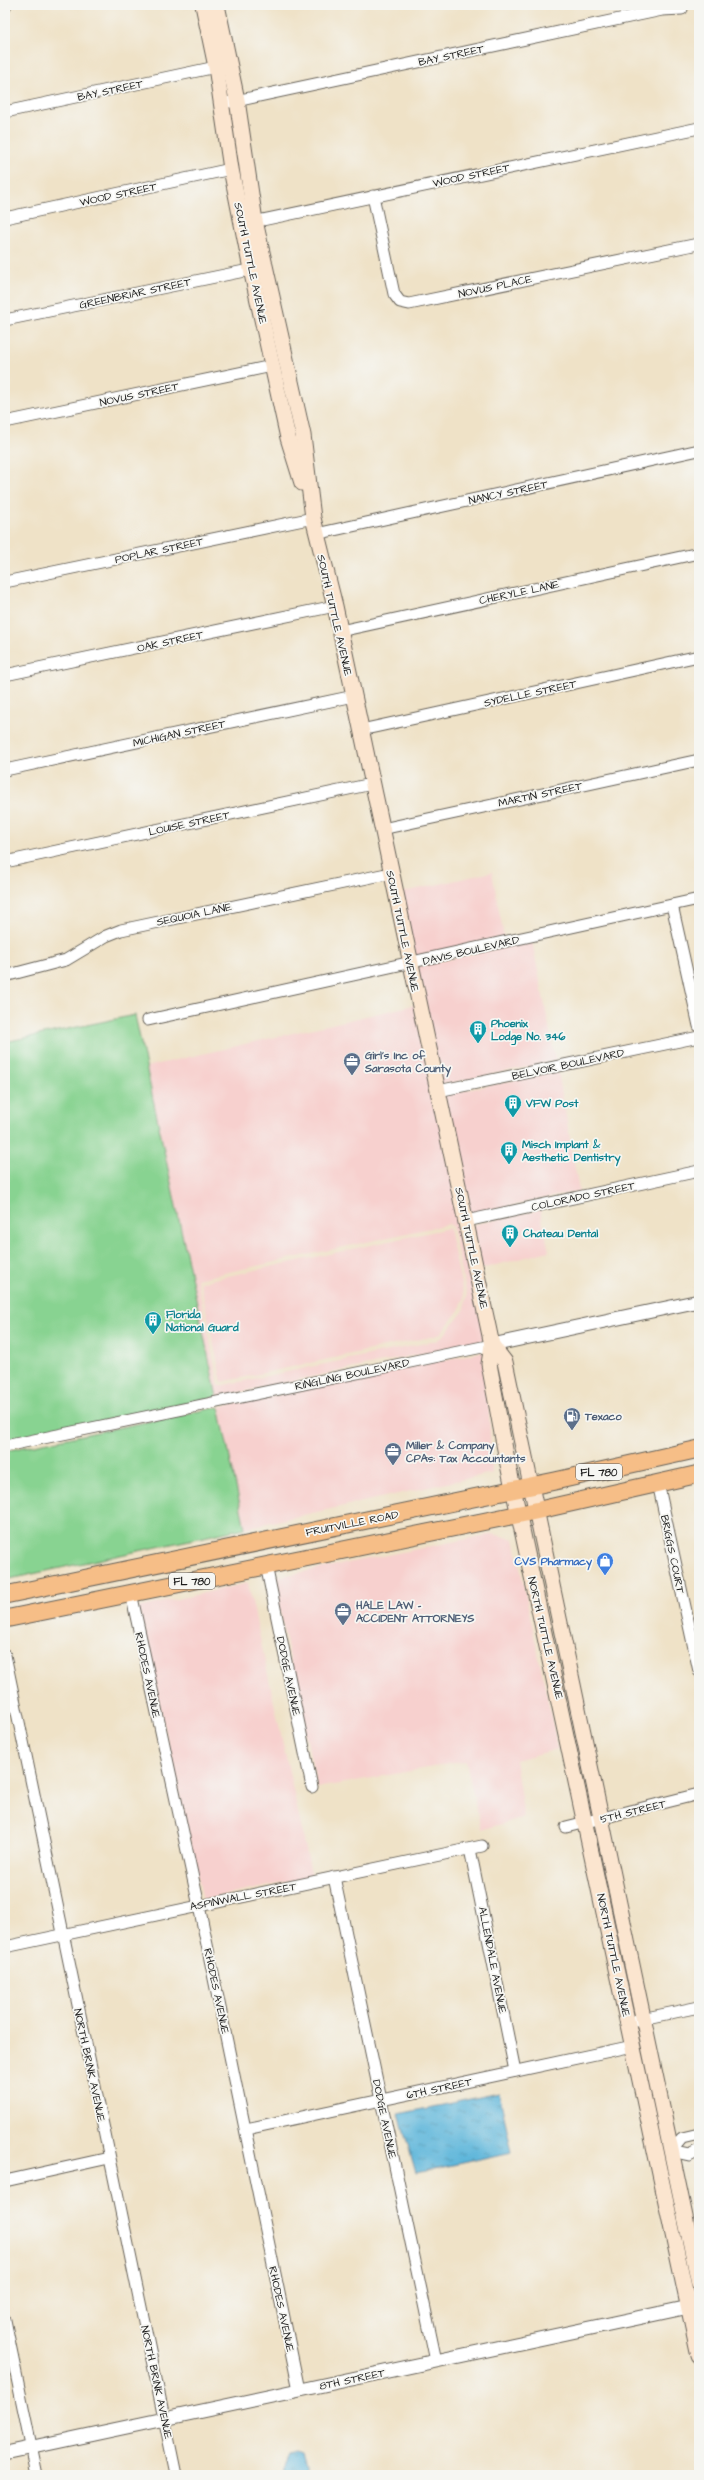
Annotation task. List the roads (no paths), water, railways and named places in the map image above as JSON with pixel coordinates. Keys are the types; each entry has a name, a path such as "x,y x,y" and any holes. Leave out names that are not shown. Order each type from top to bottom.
{"main road":[{"name":"SOUTH TUTTLE AVENUE","path":"203,5 216,68 231,169 249,222"},
{"name":"SOUTH TUTTLE AVENUE","path":"217,5 237,100 249,222 258,268 272,366 288,438 313,518"},
{"name":"SOUTH TUTTLE AVENUE","path":"258,268 303,435 316,534 335,606 492,1345"},
{"name":"NORTH TUTTLE AVENUE","path":"492,1345 505,1362 535,1511 699,2283"},
{"name":"NORTH TUTTLE AVENUE","path":"492,1345 489,1364 513,1490 633,2046 694,2307 699,2356"},
{"name":"FRUITVILLE ROAD","path":"5,1595 513,1490 699,1449"},
{"name":"FL 780","path":"5,1620 266,1565 535,1511 699,1474"}],"street":[{"name":"BAY STREET","path":"221,104 662,10 682,9"},
{"name":"BAY STREET","path":"5,112 216,68"},
{"name":"WOOD STREET","path":"249,222 699,128"},
{"name":"WOOD STREET","path":"5,218 231,169"},
{"name":"NOVUS PLACE","path":"373,196 394,294 400,302 409,304 698,244"},
{"name":"GREENBRIAR STREET","path":"5,320 258,268"},
{"name":"NOVUS STREET","path":"5,422 272,366"},
{"name":"NANCY STREET","path":"316,534 699,450"},
{"name":"POPLAR STREET","path":"5,582 313,518"},
{"name":"CHERYLE LANE","path":"340,631 699,553"},
{"name":"OAK STREET","path":"5,675 335,606"},
{"name":"SYDELLE STREET","path":"361,730 699,656"},
{"name":"MICHIGAN STREET","path":"5,770 354,696"},
{"name":"MARTIN STREET","path":"382,829 699,760"},
{"name":"LOUISE STREET","path":"5,862 372,784"},
{"name":"SEQUOIA LANE","path":"5,976 66,960 106,936 122,930 391,873"},
{"name":"DAVIS BOULEVARD","path":"148,1020 410,964 699,899"},
{"path":"672,905 699,1026"},
{"name":"BELVOIR BOULEVARD","path":"438,1091 699,1036"},
{"name":"COLORADO STREET","path":"466,1221 699,1171"},
{"name":"RINGLING BOULEVARD","path":"5,1446 699,1301"},
{"name":"BRIGGS COURT","path":"658,1483 699,1671"},
{"name":"DODGE AVENUE","path":"266,1565 312,1787"},
{"name":"RHODES AVENUE","path":"131,1593 199,1906 299,2390"},
{"name":"NORTH BRINK AVENUE","path":"5,1655 109,2158 166,2419 176,2475"},
{"name":"5TH STREET","path":"566,1827 586,1824 699,1794"},
{"name":"ASPINWALL STREET","path":"5,1947 482,1846"},
{"name":"ALLENDALE AVENUE","path":"470,1849 515,2071"},
{"name":"DODGE AVENUE","path":"334,1877 436,2361"},
{"path":"628,2022 699,2007"},
{"name":"6TH STREET","path":"246,2129 633,2046"},
{"path":"699,2134 682,2138 671,2151 689,2155 699,2150"},
{"path":"5,2181 109,2158"},
{"name":"8TH STREET","path":"5,2453 694,2307"},
{"path":"5,2320 37,2475"}],"water":[{"path":"499,2093 512,2152 416,2173 399,2114"},
{"path":"295,2451 301,2453 308,2475 278,2475 288,2453"}],"place":[{"name":"Phoenix Lodge No. 346","path":"478,1044"},
{"name":"Girl's Inc of Sarasota County","path":"352,1076"},
{"name":"VFW Post","path":"513,1118"},
{"name":"Misch Implant & Aesthetic Dentistry","path":"509,1165"},
{"name":"Chateau Dental","path":"510,1248"},
{"name":"Florida National Guard","path":"153,1335"},
{"name":"Texaco","path":"572,1431"},
{"name":"Miller & Company CPAs: Tax Accountants","path":"393,1466"},
{"name":"CVS Pharmacy","path":"605,1576"},
{"name":"HALE LAW - ACCIDENT ATTORNEYS","path":"343,1626"}]}
